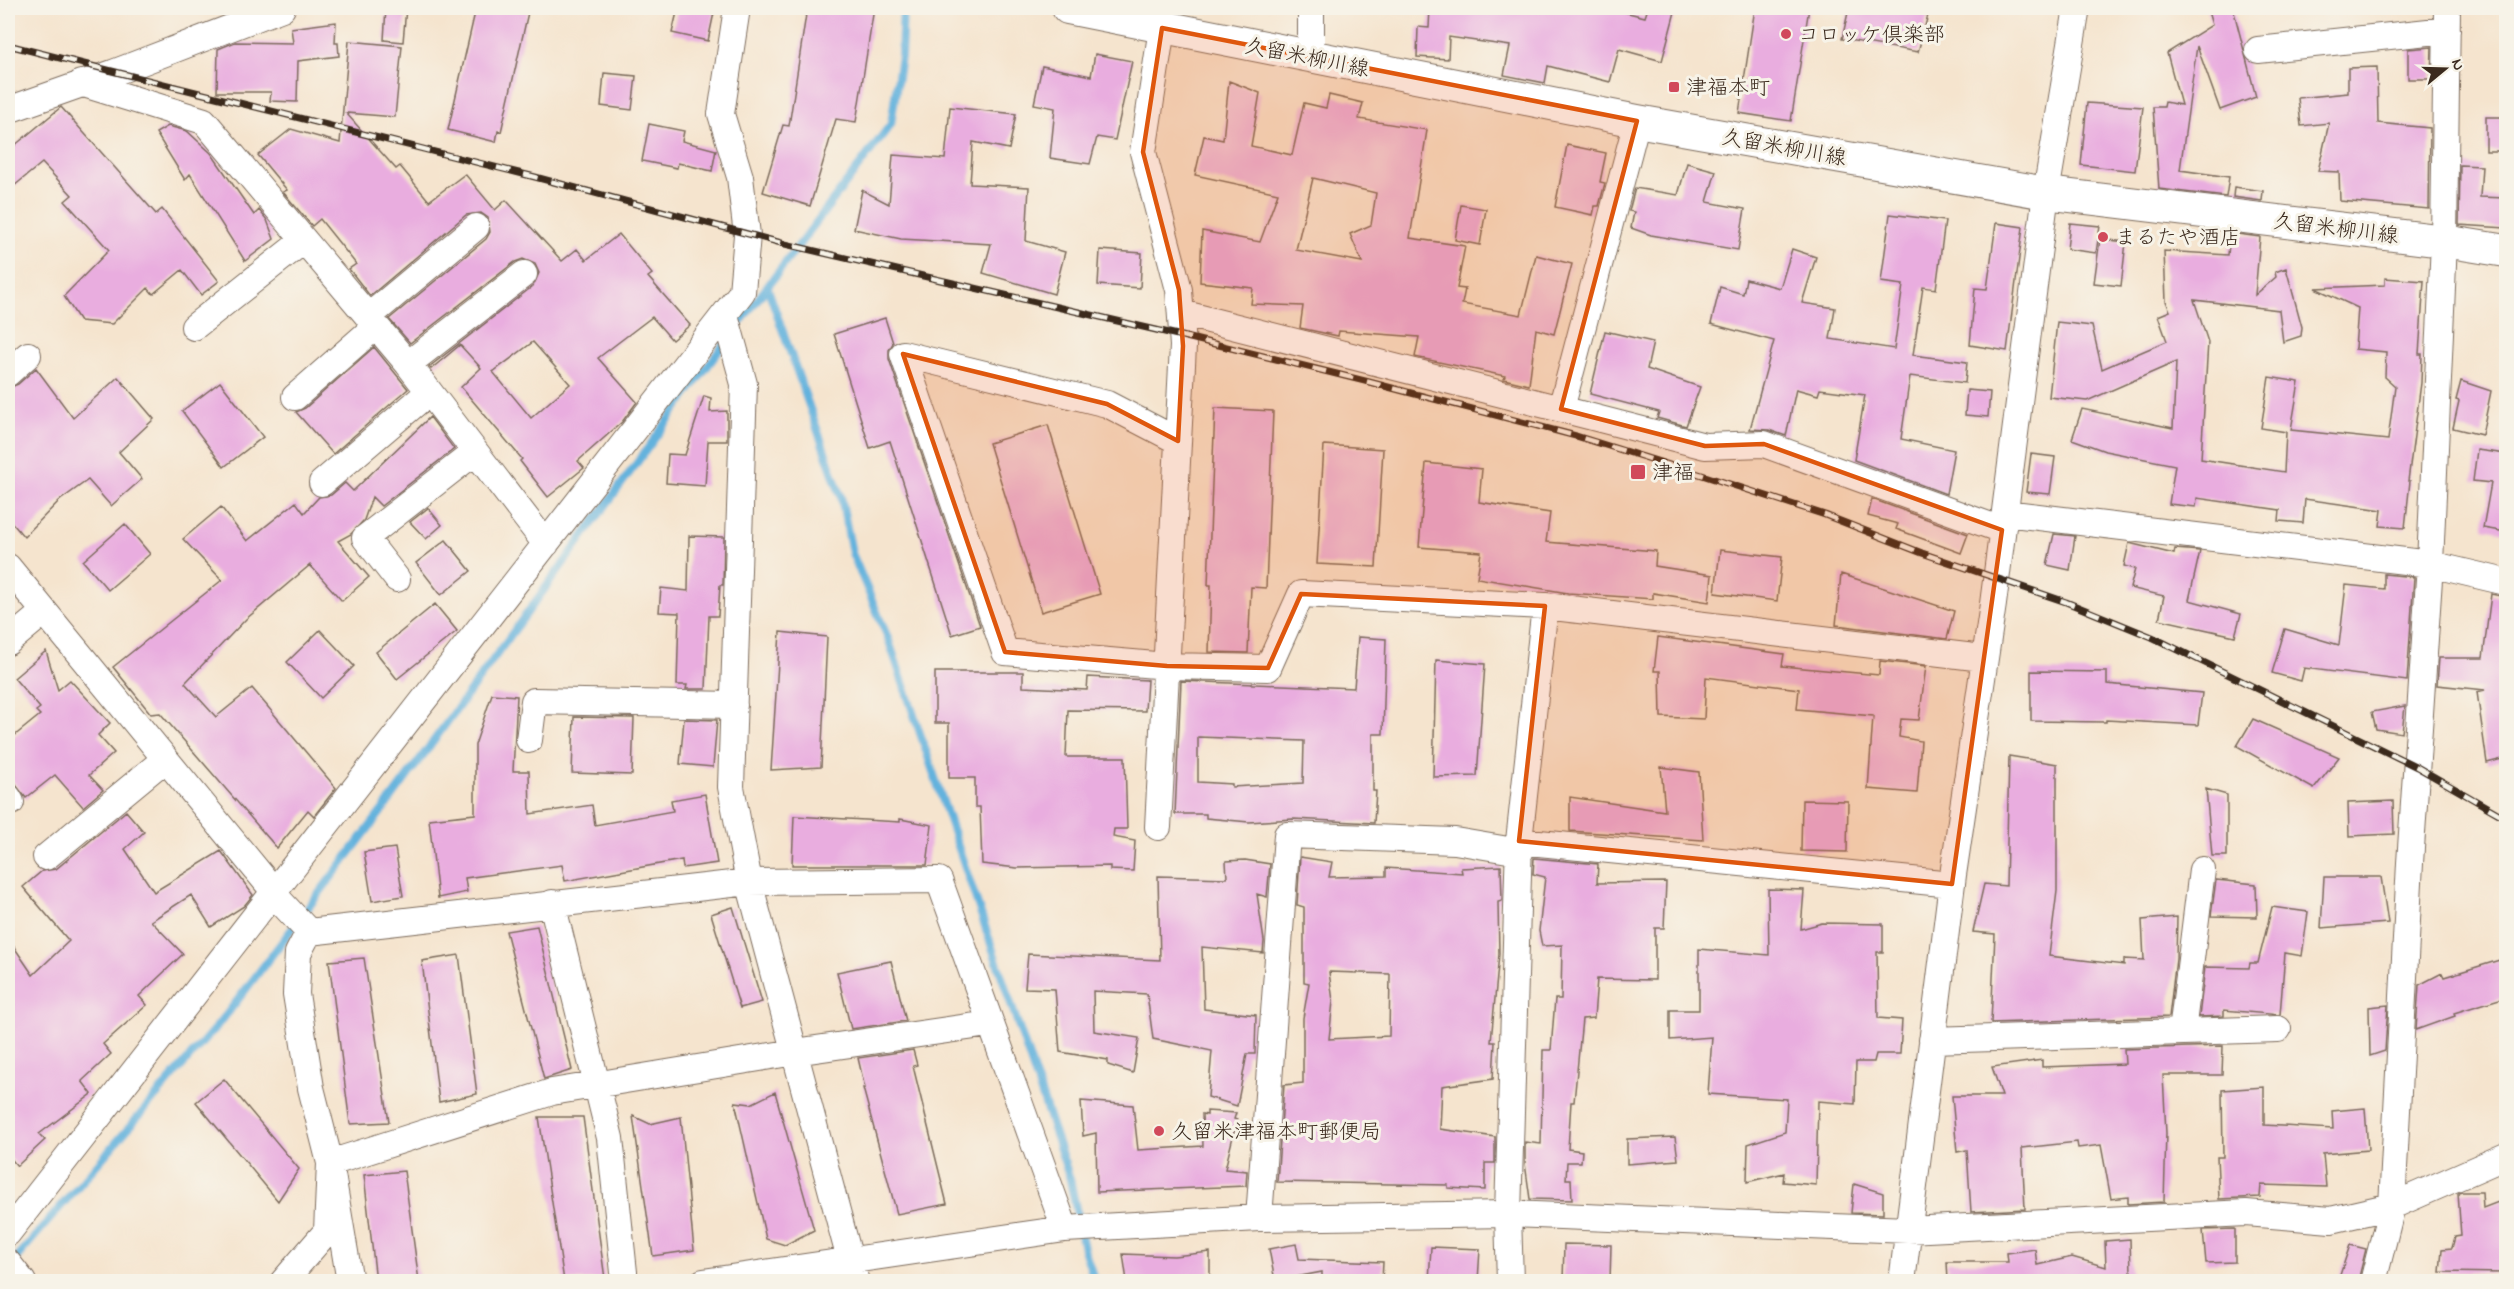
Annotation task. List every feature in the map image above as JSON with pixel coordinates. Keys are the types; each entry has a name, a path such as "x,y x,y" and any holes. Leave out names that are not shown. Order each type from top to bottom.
{"main road":[{"name":"久留米柳川線","path":"1068,8 1637,121 2046,193 2444,241 2506,251"}],"street":[{"path":"8,110 282,8"},
{"path":"8,1233 275,895 742,292 747,235 740,177 721,114 737,8"},
{"path":"1311,8 1311,58"},
{"path":"1902,1281 1952,884 2046,193 2077,8"},
{"path":"2258,50 2447,19 2444,241 2430,564 2410,863 2392,1206 2373,1281"},
{"path":"1158,827 1183,346 1179,290 1143,152 1162,28"},
{"path":"81,83 204,121 408,364 546,544"},
{"path":"1561,409 1637,121"},
{"path":"295,397 372,322 476,227"},
{"path":"195,327 304,240"},
{"path":"408,364 524,273"},
{"path":"1181,313 1705,446 1764,444 2003,521 2430,564 2506,582"},
{"path":"725,315 744,384 731,787 749,882 852,1271"},
{"path":"1178,441 1107,404 903,354 1005,652 1167,666 1268,668 1301,594 1545,606 1983,658"},
{"path":"8,373 28,355"},
{"path":"322,483 429,392"},
{"path":"397,579 365,538 475,452"},
{"path":"8,567 275,895 309,932"},
{"path":"1510,1281 1508,1214 1519,846 1545,606"},
{"path":"8,642 44,612"},
{"path":"529,740 534,701 734,705"},
{"path":"46,857 165,759"},
{"path":"1258,1218 1287,835 1455,841 1952,884"},
{"path":"2182,1032 2202,870"},
{"path":"309,932 749,882 939,880 989,1024 1065,1229"},
{"path":"552,903 610,1138 625,1281"},
{"path":"309,932 298,953 296,994 311,1088 330,1163 350,1281"},
{"path":"330,1163 552,1092 795,1052 989,1024"},
{"path":"1932,1040 2278,1029"},
{"path":"703,1281 852,1271 1065,1229 1258,1218 1508,1214 1908,1230 2246,1213 2331,1220 2392,1206 2506,1156"},
{"path":"283,1281 327,1231 330,1163"},
{"path":"8,1263 23,1281"}],"highlighted area":[{"path":"1162,28 1637,121 1561,409 1705,446 1764,444 2002,530 1952,884 1519,841 1545,606 1301,594 1268,668 1167,666 1005,652 903,354 1107,404 1178,441 1183,346 1179,290 1143,152"}],"building":[{"path":"386,8 406,8 403,42 384,40"},
{"path":"476,8 529,8 501,132 498,131 496,142 448,130"},
{"path":"678,8 715,8 708,41 672,33"},
{"path":"807,8 874,8 856,122 836,119 810,206 763,192 783,125 789,126"},
{"path":"1430,8 1608,8 1645,17 1648,8 1676,8 1662,61 1619,49 1610,82 1548,66 1545,83 1504,75 1510,46 1449,37 1448,59 1417,57 1418,27 1429,28"},
{"path":"1755,8 1809,8 1791,121 1739,113"},
{"path":"1849,8 1893,8 1928,15 1918,52 1842,39"},
{"path":"2207,8 2233,8 2256,97 2220,110 2197,46 2180,170 2229,177 2226,197 2159,189 2153,107 2164,107 2165,102 2181,105 2167,53 2212,25"},
{"path":"336,22 335,43 338,43 339,56 298,61 297,102 270,101 271,92 217,92 218,49 235,42 293,43 291,28"},
{"path":"349,41 402,46 395,117 346,113 396,169 400,166 429,201 465,174 495,210 506,200 562,261 577,249 586,260 619,234 652,274 648,277 690,325 672,340 652,317 598,358 637,402 622,422 578,461 584,468 548,497 520,461 522,459 461,387 481,368 460,345 431,369 429,367 533,286 539,273 535,264 523,259 515,262 410,343 389,319 486,239 490,232 488,218 481,213 466,215 370,296 349,269 356,264 320,219 312,226 283,192 287,190 258,155 291,129 340,143","holes":["533,342 570,384 531,418 493,372"]},
{"path":"2432,47 2431,79 2408,79 2408,49"},
{"path":"1095,54 1132,61 1115,140 1097,137 1090,164 1050,158 1055,108 1034,104 1042,66 1091,76"},
{"path":"2377,67 2378,123 2430,128 2429,209 2340,201 2339,172 2318,171 2329,123 2301,126 2298,98 2348,93 2348,68"},
{"path":"604,73 636,76 632,110 601,106"},
{"path":"1229,81 1260,93 1251,146 1292,155 1304,103 1326,108 1329,95 1363,103 1359,119 1427,130 1410,238 1465,246 1457,288 1465,289 1462,304 1521,315 1536,255 1572,264 1554,334 1536,329 1529,385 1504,379 1505,376 1415,357 1419,337 1339,331 1338,336 1300,328 1303,306 1251,304 1253,288 1200,282 1202,231 1260,242 1278,193 1195,175 1204,136 1223,140","holes":["1313,178 1376,193 1371,225 1350,234 1362,262 1296,250"]},
{"path":"2087,103 2143,107 2135,171 2081,165"},
{"path":"61,107 156,214 162,209 219,281 201,295 182,270 153,294 148,288 112,324 80,321 64,296 109,250 65,201 72,195 42,163 8,191 8,151"},
{"path":"950,107 1016,114 1009,149 973,142 970,184 1029,187 1026,241 1065,252 1054,294 983,273 991,244 901,239 854,229 862,190 889,204 893,155 945,159"},
{"path":"2486,117 2506,117 2506,151 2486,151"},
{"path":"649,124 684,131 682,141 716,150 712,171 678,163 677,168 642,161"},
{"path":"168,126 187,131 211,153 254,215 259,210 267,220 274,239 245,261 190,174 185,180 156,133"},
{"path":"1567,145 1606,153 1600,182 1605,183 1599,206 1595,206 1593,215 1555,207"},
{"path":"1687,163 1716,171 1707,202 1745,209 1738,250 1651,235 1631,228 1634,212 1629,211 1635,188 1678,195"},
{"path":"2460,165 2482,166 2480,197 2506,198 2506,228 2459,225"},
{"path":"2234,187 2263,191 2262,201 2233,197"},
{"path":"1461,205 1486,209 1480,245 1455,240"},
{"path":"1890,214 1945,221 1936,289 1923,287 1913,355 1967,362 1965,383 1910,376 1901,439 1954,450 1946,494 1854,460 1865,395 1820,389 1818,395 1796,389 1786,436 1769,430 1750,429 1774,341 1711,324 1720,287 1743,294 1746,279 1780,288 1792,249 1816,257 1802,303 1835,308 1830,339 1894,349 1903,285 1881,282"},
{"path":"1996,223 2023,227 2007,351 1970,345 1975,288 1987,289"},
{"path":"2070,223 2100,226 2096,253 2067,249"},
{"path":"2230,233 2260,237 2255,295 2276,277 2275,272 2286,268 2302,327 2301,336 2283,342 2279,310 2194,300 2208,342 2201,459 2284,472 2286,432 2261,428 2269,377 2299,382 2291,430 2388,440 2395,386 2385,377 2386,352 2355,349 2358,308 2315,288 2385,285 2385,278 2424,281 2419,354 2422,354 2421,383 2408,481 2410,481 2405,528 2380,526 2382,510 2305,499 2303,523 2279,521 2280,510 2197,498 2196,507 2169,504 2175,465 2105,451 2072,439 2082,409 2173,428 2176,362 2087,401 2049,397 2057,322 2092,326 2102,369 2167,341 2158,316 2170,311 2166,301 2164,251 2228,255"},
{"path":"2100,239 2126,242 2121,286 2094,283"},
{"path":"1100,250 1142,253 1140,288 1098,285"},
{"path":"885,318 893,343 889,350 889,359 980,626 952,635 890,441 870,448 834,334"},
{"path":"1605,331 1653,342 1647,369 1700,387 1686,426 1657,418 1659,412 1590,394"},
{"path":"374,347 408,389 333,454 296,412 305,408"},
{"path":"36,368 73,418 118,377 154,419 119,452 142,479 111,506 88,480 59,501 24,537 8,518 8,388 18,384"},
{"path":"2461,381 2491,391 2482,435 2453,428"},
{"path":"220,382 263,437 224,467 182,411"},
{"path":"1967,390 1990,392 1988,417 1965,415"},
{"path":"704,396 711,398 710,412 727,411 727,441 708,441 705,486 666,483 668,454 685,455"},
{"path":"1215,408 1273,411 1266,588 1251,587 1248,653 1209,652 1211,585 1208,585"},
{"path":"430,417 454,449 381,506 372,497 364,520 351,534 338,541 369,577 342,601 310,565 246,619 185,683 216,717 252,688 336,788 314,816 308,810 277,848 160,713 151,714 113,667 222,580 183,539 221,507 247,541 296,502 304,513 319,497 331,495 345,483 353,491"},
{"path":"1048,425 1100,594 1041,612 989,443"},
{"path":"1324,445 1383,449 1376,567 1317,564"},
{"path":"2477,450 2506,454 2506,532 2483,528 2491,483 2473,481"},
{"path":"2031,454 2055,457 2050,494 2026,492"},
{"path":"1426,463 1482,469 1479,502 1550,513 1546,542 1656,551 1655,566 1712,575 1709,602 1653,593 1653,599 1568,593 1477,578 1481,552 1419,547"},
{"path":"1872,499 1968,534 1961,553 1896,529 1898,524 1868,516"},
{"path":"428,508 442,525 426,539 410,522"},
{"path":"125,524 150,554 108,590 83,561"},
{"path":"2054,534 2075,536 2070,570 2047,565"},
{"path":"689,536 724,537 723,585 720,585 718,616 709,616 706,689 686,689 687,685 677,685 679,613 659,612 661,588 688,591"},
{"path":"446,540 471,571 441,595 416,563"},
{"path":"2129,543 2174,554 2175,549 2200,551 2189,600 2241,614 2235,636 2159,619 2164,596 2130,588 2135,569 2124,566"},
{"path":"1720,550 1782,557 1777,601 1715,593"},
{"path":"1841,574 1954,611 1947,639 1836,625"},
{"path":"2384,574 2414,577 2407,681 2304,668 2301,681 2272,673 2285,629 2339,645 2346,585 2384,589"},
{"path":"2491,594 2506,597 2506,758 2487,763 2477,692 2485,690 2437,685 2439,658 2483,658"},
{"path":"435,604 457,631 397,679 376,652"},
{"path":"320,630 354,666 321,698 287,662"},
{"path":"780,632 827,637 821,767 771,770"},
{"path":"1358,637 1386,639 1383,734 1373,734 1373,791 1376,791 1374,823 1293,819 1249,822 1206,818 1206,814 1175,814 1181,681 1354,688","holes":["1198,737 1304,741 1303,783 1232,787 1232,784 1198,782"]},
{"path":"1658,637 1784,654 1782,666 1879,675 1880,661 1926,666 1919,720 1901,719 1899,737 1921,741 1917,793 1868,789 1873,716 1797,709 1799,689 1706,677 1704,719 1661,717 1660,671 1654,671"},
{"path":"46,651 58,690 70,680 110,723 98,735 114,753 89,775 103,790 83,807 55,775 26,798 8,775 8,741 40,715 36,711 40,708 14,678"},
{"path":"1436,660 1485,664 1477,776 1433,777"},
{"path":"2031,671 2107,672 2107,684 2202,693 2198,725 2106,720 2106,722 2031,721"},
{"path":"935,672 1023,672 1023,687 1087,690 1088,677 1147,680 1145,711 1068,710 1066,757 1125,757 1127,829 1114,829 1113,837 1135,841 1133,871 1110,870 1110,866 1017,868 982,864 980,807 975,807 975,778 949,778 949,723 935,723"},
{"path":"492,694 517,696 513,771 529,771 530,814 592,805 595,825 673,811 671,800 705,794 717,863 683,868 682,860 565,881 562,865 465,878 467,892 438,898 429,819 475,814 475,745"},
{"path":"2405,706 2402,733 2376,729 2372,712"},
{"path":"574,717 634,718 632,775 572,773"},
{"path":"684,719 717,720 713,767 680,764"},
{"path":"2253,719 2339,757 2314,789 2237,746"},
{"path":"2009,756 2057,764 2057,891 2049,956 2124,965 2124,959 2144,960 2142,920 2177,917 2176,959 2169,1017 1991,1023 1995,934 1973,932 1984,884 2006,886"},
{"path":"1661,767 1699,772 1703,840 1570,831 1570,797 1665,811"},
{"path":"2206,789 2227,795 2227,856 2212,856"},
{"path":"1802,800 1848,801 1847,852 1801,851"},
{"path":"2393,801 2394,834 2349,836 2348,803"},
{"path":"126,811 144,832 125,849 154,892 221,851 253,895 244,906 211,927 191,895 151,921 183,954 139,996 147,1005 103,1044 111,1054 82,1081 92,1094 39,1134 45,1140 17,1166 8,1155 8,938 33,975 69,941 23,887 42,871 56,869"},
{"path":"794,816 900,822 900,819 932,825 927,865 792,865"},
{"path":"395,848 403,896 372,901 364,852"},
{"path":"1300,857 1332,862 1329,877 1386,876 1386,868 1462,873 1461,868 1501,866 1502,901 1498,902 1499,954 1491,1042 1495,1042 1493,1079 1442,1086 1440,1129 1495,1137 1495,1163 1485,1163 1485,1190 1448,1188 1448,1185 1277,1182 1284,1085 1303,1083 1303,1018 1309,983 1304,982 1304,907 1297,905","holes":["1329,972 1390,974 1389,1036 1329,1039 1333,1001"]},
{"path":"1534,858 1598,864 1597,883 1666,882 1664,928 1655,928 1655,980 1597,979 1594,1018 1582,1019 1574,1102 1571,1102 1568,1149 1582,1151 1581,1162 1567,1162 1566,1179 1571,1179 1572,1200 1530,1199 1525,1163 1525,1142 1541,1144 1543,1050 1551,1050 1555,999 1561,999 1562,945 1542,946 1539,931 1545,877 1533,874"},
{"path":"1245,860 1270,864 1267,897 1257,894 1264,941 1263,953 1202,947 1204,1009 1256,1015 1255,1054 1247,1054 1237,1106 1208,1097 1212,1051 1153,1039 1147,994 1093,991 1094,1031 1139,1038 1133,1073 1108,1065 1108,1060 1060,1052 1055,989 1025,988 1028,954 1160,960 1158,876 1227,878 1226,861"},
{"path":"2324,877 2381,877 2388,923 2321,928"},
{"path":"2216,880 2256,884 2257,917 2211,916"},
{"path":"1768,889 1804,890 1801,929 1822,923 1883,924 1883,952 1877,952 1878,1018 1902,1020 1900,1054 1876,1054 1874,1062 1856,1062 1855,1104 1818,1101 1816,1185 1783,1182 1784,1173 1747,1182 1748,1144 1785,1132 1787,1099 1708,1094 1712,1037 1670,1040 1670,1010 1699,1010 1699,949 1769,955"},
{"path":"733,907 762,1002 740,1008 711,914"},
{"path":"2272,907 2308,912 2302,956 2285,953 2280,1015 2224,1010 2224,1016 2199,1017 2205,967 2249,968 2250,963 2258,963"},
{"path":"537,926 572,1070 544,1079 506,931"},
{"path":"459,955 477,1094 439,1102 422,961"},
{"path":"364,958 389,1122 350,1124 329,961"},
{"path":"2506,958 2506,997 2454,1013 2455,1016 2416,1030 2419,985 2442,973 2444,977"},
{"path":"891,961 906,1021 851,1029 837,972"},
{"path":"2388,1005 2385,1051 2370,1056 2369,1007"},
{"path":"2223,1046 2222,1075 2163,1075 2166,1133 2164,1202 2128,1204 2128,1197 2111,1199 2101,1145 2078,1148 2077,1142 2022,1148 2025,1209 1971,1212 1967,1150 1957,1152 1952,1096 2002,1096 1992,1067 2042,1060 2042,1067 2125,1064 2124,1049"},
{"path":"913,1050 917,1065 913,1066 947,1204 897,1214 863,1088 865,1088 858,1058"},
{"path":"224,1079 299,1169 278,1201 196,1102"},
{"path":"2264,1087 2264,1125 2333,1129 2332,1111 2365,1108 2368,1150 2323,1154 2326,1187 2261,1185 2260,1197 2219,1199 2217,1157 2223,1157 2222,1090"},
{"path":"775,1092 814,1230 785,1245 766,1239 735,1102 751,1104"},
{"path":"1081,1101 1133,1105 1138,1150 1203,1146 1202,1114 1207,1115 1207,1111 1236,1113 1234,1119 1237,1120 1225,1169 1247,1171 1246,1186 1097,1192 1096,1133 1083,1136"},
{"path":"633,1116 650,1124 681,1117 694,1250 653,1256"},
{"path":"539,1117 583,1117 605,1279 564,1281"},
{"path":"1675,1137 1678,1160 1627,1164 1627,1139"},
{"path":"404,1171 419,1281 376,1281 364,1175"},
{"path":"1854,1184 1883,1193 1883,1214 1851,1213"},
{"path":"2482,1192 2483,1208 2506,1199 2506,1273 2440,1272 2442,1249 2452,1248 2455,1237 2461,1236 2458,1193"},
{"path":"2235,1229 2235,1262 2206,1263 2203,1230"},
{"path":"2130,1239 2131,1273 2137,1275 2136,1281 1948,1281 1947,1262 2008,1262 2007,1253 2035,1249 2037,1265 2072,1257 2106,1267 2105,1241"},
{"path":"1296,1244 1299,1259 1383,1262 1382,1281 1322,1281 1322,1272 1275,1281 1269,1249"},
{"path":"1564,1244 1611,1245 1610,1281 1563,1281"},
{"path":"2350,1245 2366,1249 2358,1281 2338,1281"},
{"path":"1431,1247 1480,1249 1478,1281 1429,1281"},
{"path":"1210,1252 1210,1281 1127,1281 1123,1254 1174,1256"}],"waterway":[{"path":"735,329 891,124 901,56 903,8"},
{"path":"767,286 841,497 852,553 888,638 1070,1179 1084,1249 1095,1282"},
{"path":"12,1263 227,1014 391,799 726,341"}],"railway":[{"path":"8,45 535,177 785,244 1182,336 1576,436 1825,515 1922,553 2066,602 2152,637 2417,767 2506,818"}],"place":[{"name":"コロッケ倶楽部","path":"1786,34"},
{"name":"津福本町","path":"1674,87"},
{"name":"まるたや酒店","path":"2103,237"},
{"name":"津福","path":"1638,472"},
{"name":"久留米津福本町郵便局","path":"1159,1131"}]}
